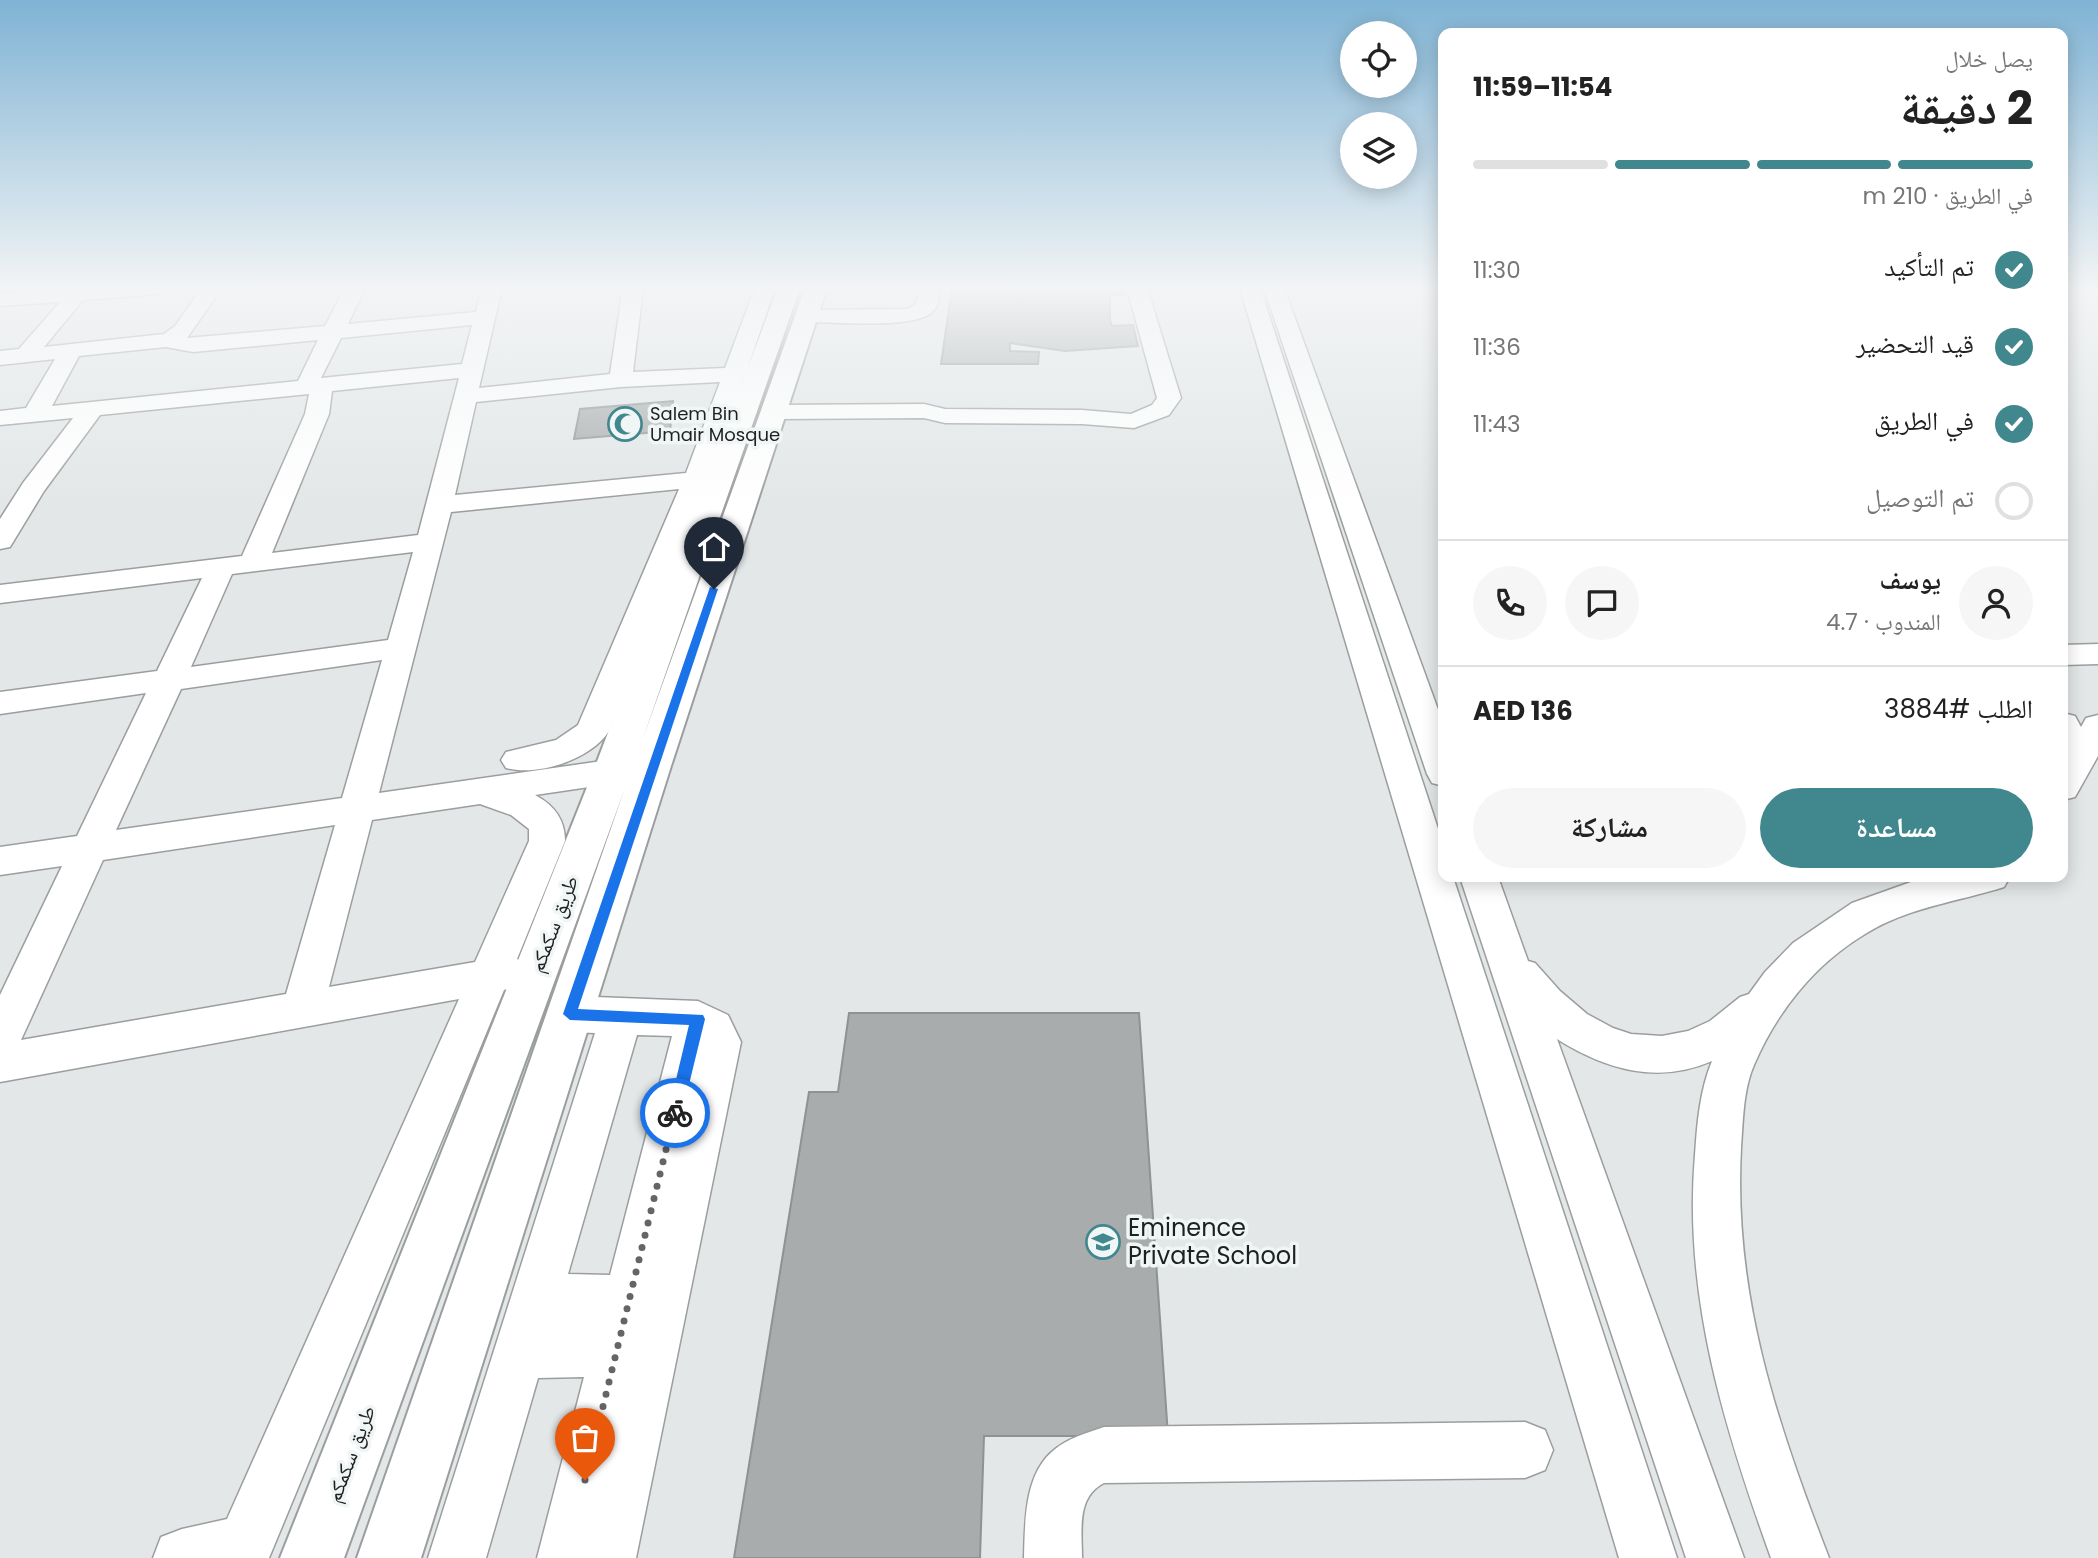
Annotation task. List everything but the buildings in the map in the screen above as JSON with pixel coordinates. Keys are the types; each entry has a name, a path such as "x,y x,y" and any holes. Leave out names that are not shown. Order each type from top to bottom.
{"main road":[{"name":"طريق سكمكم","path":"389,1558 570,1014 632,769 618,709 748,373 757,361"},
{"name":"طريق سكمكم","path":"312,1558 537,968 632,769 775,412 788,361"}],"street":[{"path":"35,414 65,361"},
{"path":"0,1039 168,680 237,566 317,414 321,392 309,380 319,361"},
{"path":"303,1008 430,542 474,361"},
{"path":"621,380 624,361"},
{"path":"0,418 315,386 621,380 748,373 750,361"},
{"path":"775,412 924,411 958,417 1082,417 1134,421 1161,410 1169,398 1158,361"},
{"path":"1273,361 1648,1558"},
{"path":"1300,361 1438,757"},
{"path":"5,528 93,408"},
{"path":"439,505 709,479"},
{"path":"0,490 32,489"},
{"path":"0,594 430,542"},
{"path":"0,703 401,649"},
{"path":"2068,655 2098,654"},
{"path":"518,760 558,752 578,744 618,709"},
{"path":"2068,778 2098,726"},
{"path":"2068,735 2068,778"},
{"path":"0,861 632,769"},
{"path":"182,1558 243,1551 548,833 543,818 535,811 477,790"},
{"path":"1481,882 1715,1558"},
{"path":"1504,947 1522,977 1560,1018 1580,1032 1630,1054 1684,1054 1706,1046 1737,1028 1809,953 1851,923 1880,908 1938,888 1967,882"},
{"path":"0,1063 537,968"},
{"path":"1772,992 1731,1066 1714,1179 1717,1267 1751,1424 1800,1558"},
{"path":"570,1014 698,1019 707,1022 718,1034 719,1051 607,1558"},
{"path":"457,1558 621,1017"},
{"path":"566,1558 698,1019"},
{"path":"535,1299 629,1301"},
{"path":"519,1352 616,1351"},
{"path":"1053,1558 1055,1498 1062,1481 1074,1468 1097,1457 1525,1450"}],"way so far":[{"path":"585,1480 675,1113"}],"place":[{"name":"Salem Bin Umair Mosque","path":"625,424"},
{"name":"Eminence Private School","path":"1103,1242"}],"route":[{"path":"675,1113 698,1019 570,1014 714,589"}]}
